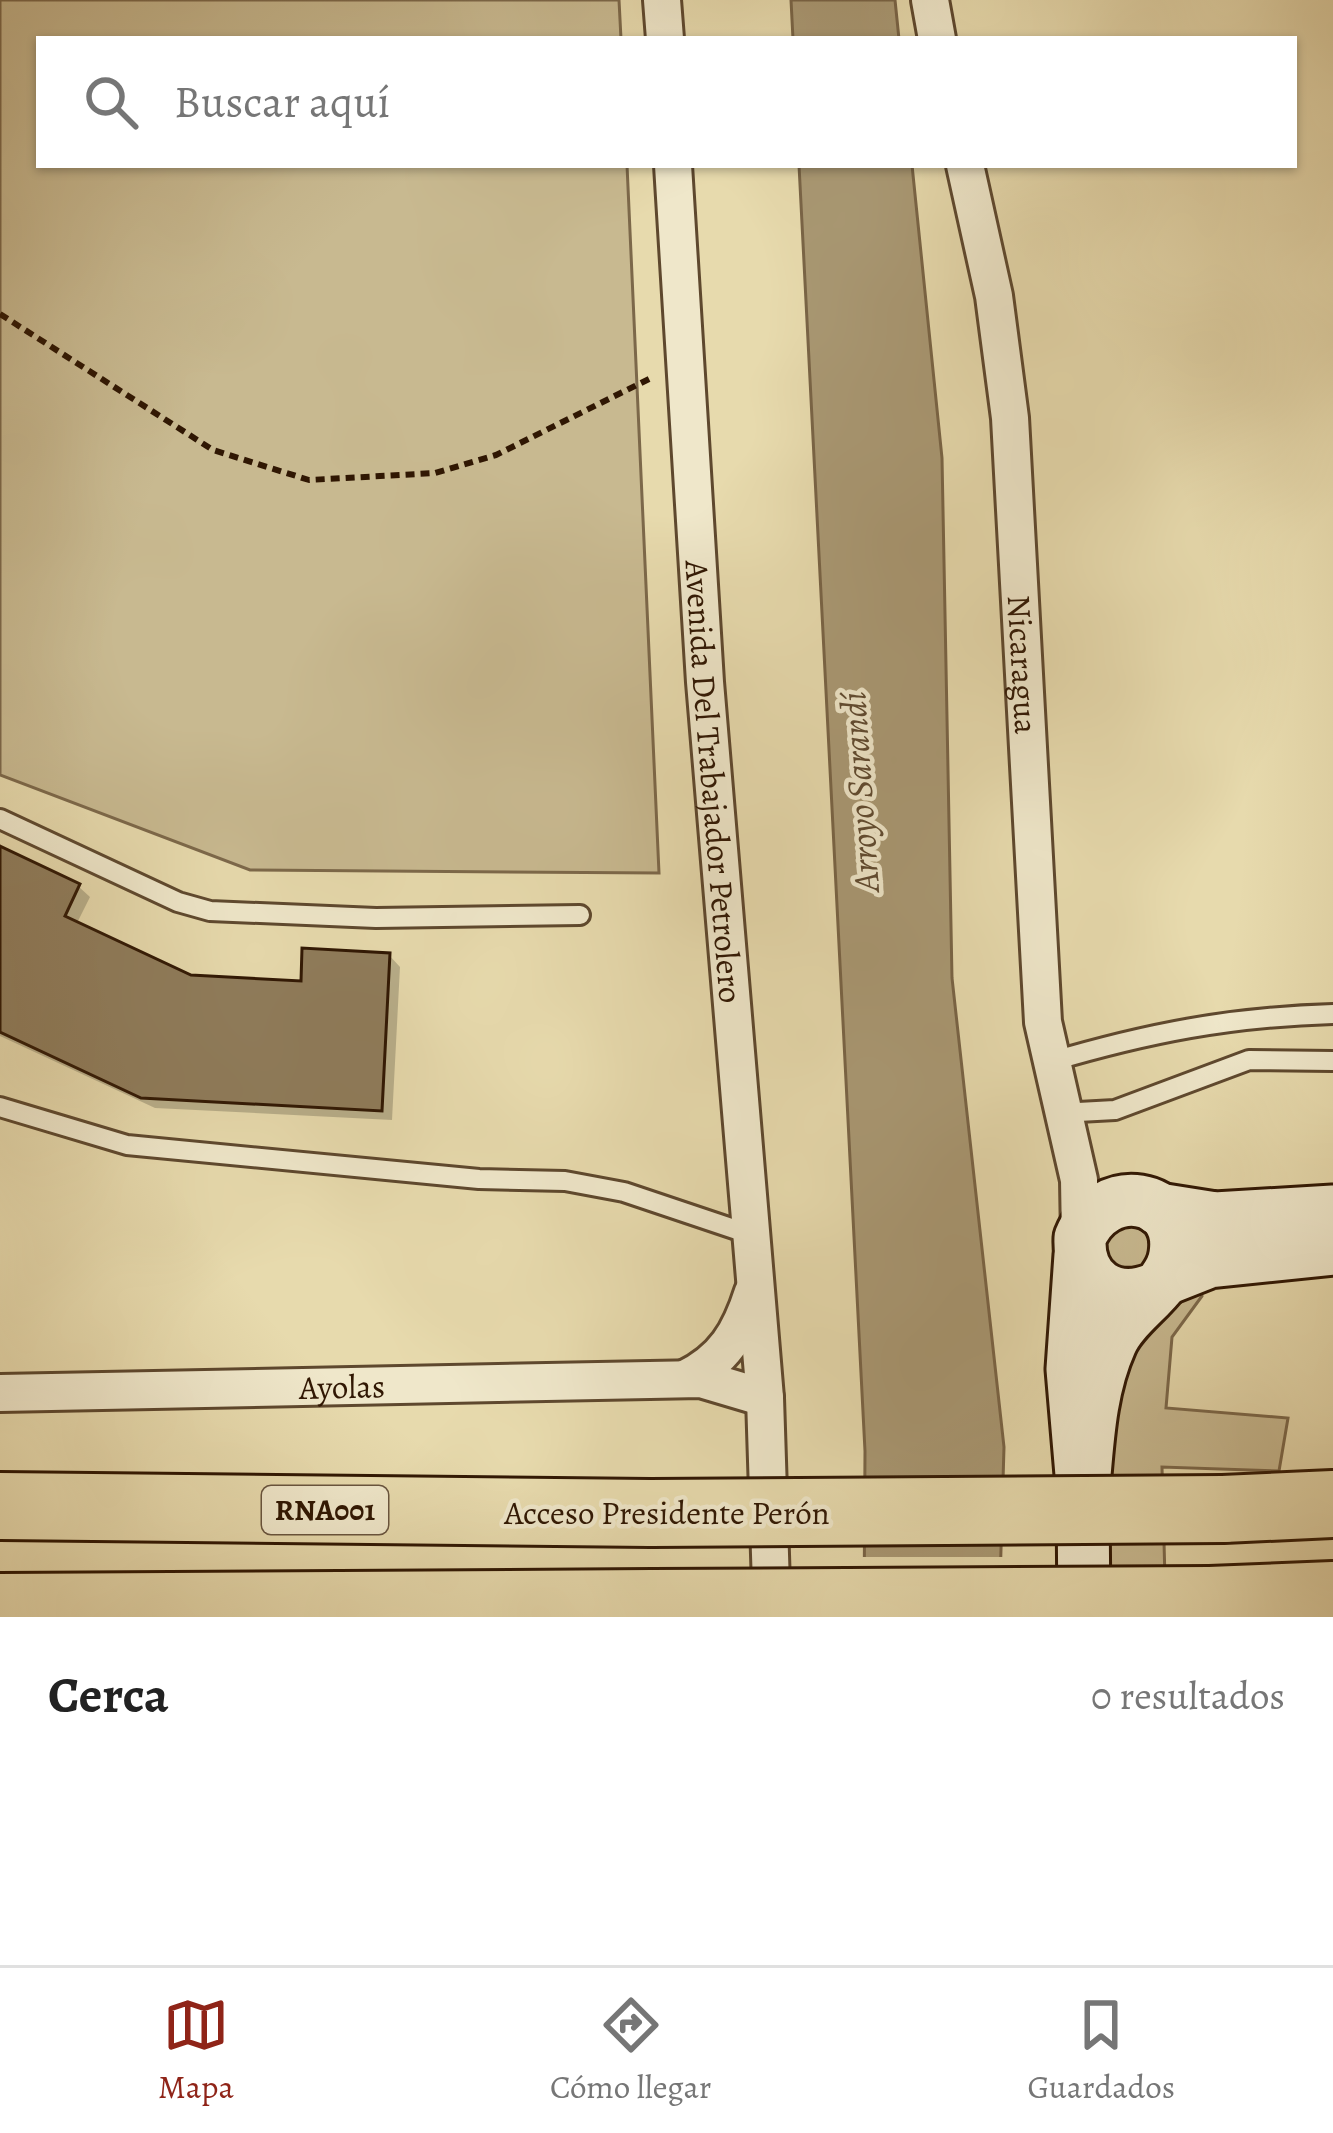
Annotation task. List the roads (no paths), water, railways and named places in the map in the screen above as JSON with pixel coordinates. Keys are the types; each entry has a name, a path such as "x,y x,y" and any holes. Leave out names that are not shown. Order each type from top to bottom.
{"highway":[{"name":"Acceso Presidente Perón","path":"0,1506 651,1513 1333,1504"},
{"path":"0,1607 1210,1600 1333,1595"}],"main road":[{"path":"1333,1211 1215,1218 1143,1204 1097,1210 1080,1247 1095,1284 1124,1296 1209,1262 1333,1249"},
{"path":"1143,1204 1175,1235 1176,1250 1160,1284"},
{"name":"Nicaragua","path":"1080,1247 1072,1370 1083,1498 1084,1617"},
{"name":"Nicaragua","path":"1083,1498 1099,1375 1123,1321 1160,1284"}],"street":[{"path":"662,0 665,36"},
{"path":"930,0 936,36"},
{"name":"Avenida Del Trabajador Petrolero","path":"673,168 705,682 765,1397 772,1617"},
{"name":"Nicaragua","path":"966,168 994,296 1010,418 1038,955 1050,1062 1082,1201 1080,1247"},
{"path":"1075,1162 1100,1188 1143,1204"},
{"path":"685,1379 710,1367 730,1347 756,1281"},
{"name":"Ayolas","path":"0,1394 685,1379 765,1397"}],"lane":[{"path":"0,819 178,902 211,911 376,918 580,915"},
{"path":"1050,1062 1142,1035 1238,1017 1333,1014"},
{"path":"1060,1113 1115,1110 1249,1060 1333,1061"},
{"path":"0,1107 127,1145 479,1179 565,1181 623,1192 752,1235"}],"water":[{"path":"791,0 895,0 899,36 793,36"},
{"name":"Arroyo Sarandí","path":"799,168 912,168 942,458 952,978 1004,1447 999,1617 864,1617 865,1451"}]}
